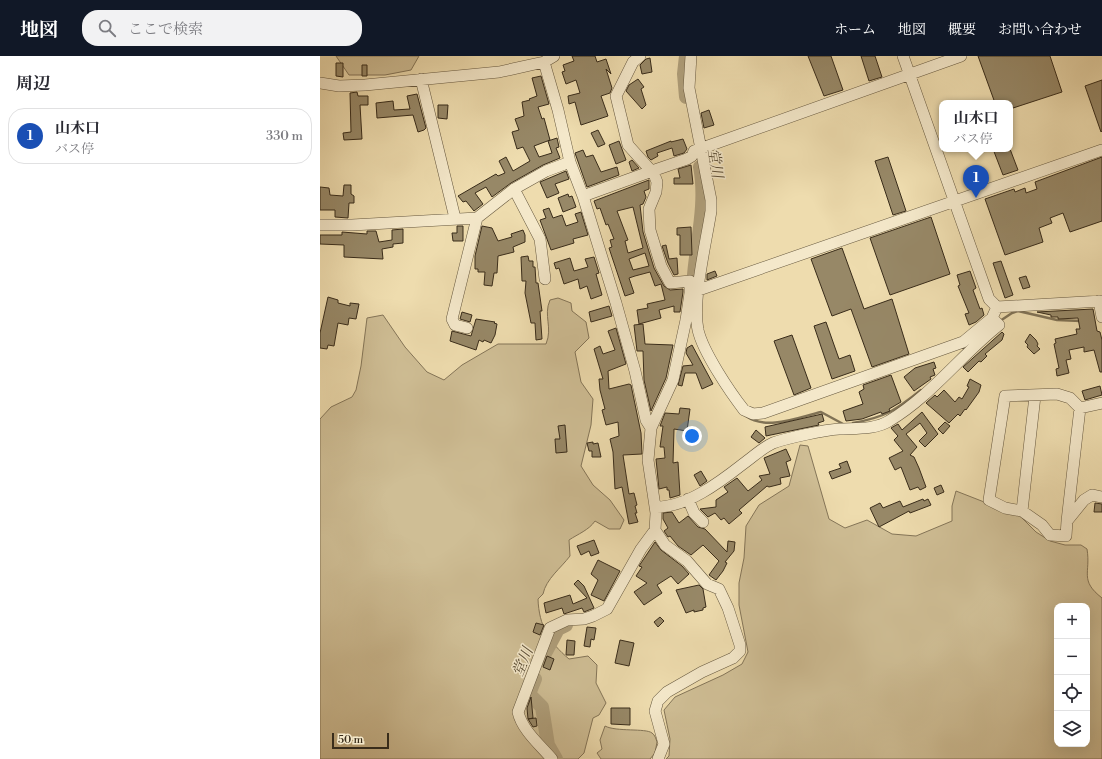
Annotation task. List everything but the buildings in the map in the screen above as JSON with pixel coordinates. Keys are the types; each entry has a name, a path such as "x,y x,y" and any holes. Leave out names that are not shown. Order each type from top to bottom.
{"street":[{"path":"640,56 634,62 616,96 628,145 652,171 657,182 656,192 649,209 650,230 661,266 670,283 690,281 694,292 697,320 702,341 744,410 753,414 763,413 963,342 992,318 997,307"},
{"path":"552,759 520,721 518,712 550,628 567,620 589,618 607,609 641,549 654,530 655,508 648,460 651,428 673,380 711,211 708,181 698,150 689,88 691,56"},
{"path":"903,56 989,299 997,307 1100,301 1102,317"},
{"path":"583,196 687,159 698,150 962,56"},
{"path":"320,82 339,86 499,72 549,58 558,110 570,162 583,196 633,363 646,420 651,428"},
{"path":"421,79 455,218"},
{"path":"694,292 1102,150"},
{"path":"320,225 352,225 455,218 477,218 514,190 546,171 570,162"},
{"path":"514,190 540,239 545,279"},
{"path":"467,328 455,325 452,319 477,218"},
{"path":"655,508 666,508 688,499 730,474 761,450 774,443 836,430 851,430 888,422 912,405 950,371 978,341 999,325 992,318"},
{"path":"1057,394 1070,398 1080,408 1066,536 1050,535 1042,525 1022,511 1005,508 989,500 1005,396 1057,394"},
{"path":"1022,511 1035,396"},
{"path":"1080,408 1102,403"},
{"path":"1067,521 1088,497 1092,495 1102,497"},
{"path":"688,499 694,513 702,522"},
{"path":"654,530 665,545 688,561 707,584 719,589 728,608 740,645 740,651 733,658 702,672 667,692 658,701 655,711 664,744 658,759"}],"shaded area":[{"path":"336,56 419,56 411,70 385,75 349,75"},
{"path":"558,298 571,303 572,311 586,322 589,338 575,352 581,382 593,399 591,425 581,466 593,485 610,500 624,520 620,529 609,529 595,521 587,529 569,540 570,556 547,583 543,594 538,599 540,617 546,633 562,653 569,659 588,656 597,665 596,683 606,703 599,715 593,718 584,753 578,759 320,759 320,419 331,407 352,397 356,390 361,366 367,318 383,315 405,347 427,372 444,380 462,365 498,344 546,344 549,332 548,306 550,300"},
{"path":"800,445 808,446 829,519 845,528 867,520 892,534 916,536 952,521 952,506 956,491 1020,516 1036,532 1050,541 1065,545 1081,545 1087,549 1088,581 1095,592 1102,598 1102,759 666,759 669,756 670,739 664,710 675,697 723,675 742,664 748,652 739,605 739,583 744,558 746,526 759,505 789,486"},
{"path":"605,726 616,729 652,733 657,742 655,753 650,759 601,759 597,753 602,749 600,740"}],"waterway":[{"name":"堂川","path":"686,56 684,74 686,97"},
{"name":"堂川","path":"694,275 702,207 702,180 700,167"},
{"path":"1000,321 1018,311 1057,320 1081,321"},
{"path":"853,423 864,421 890,412 921,390"},
{"path":"746,416 754,420 773,423 783,422 821,412 845,425"},
{"name":"堂川","path":"542,659 558,629 566,625"},
{"name":"堂川","path":"535,679 529,694 542,707 548,745 556,759"}],"place":[{"name":"山木口","path":"976,198"}]}
